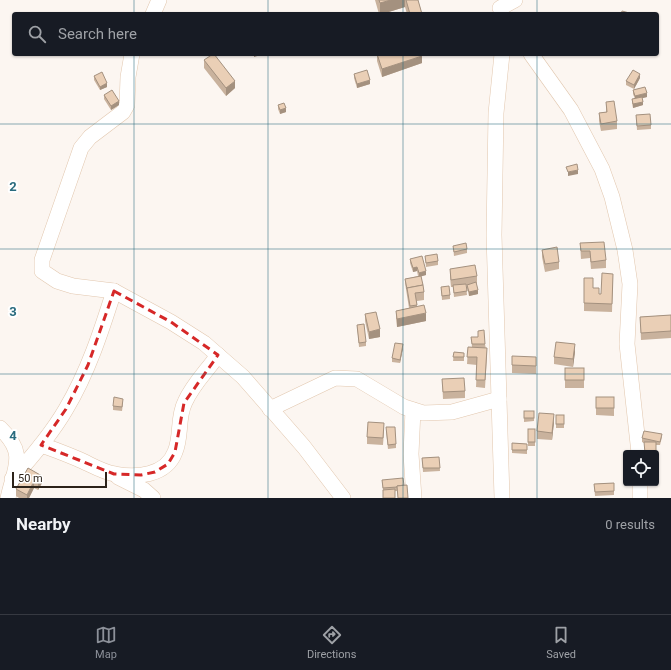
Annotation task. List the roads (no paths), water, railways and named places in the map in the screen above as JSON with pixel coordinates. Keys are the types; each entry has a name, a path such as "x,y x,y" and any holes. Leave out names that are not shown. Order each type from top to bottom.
{"street":[{"path":"154,12 159,0"},
{"path":"500,7 515,0"},
{"path":"132,56 128,77 127,105 123,112 90,137 80,148 42,260 42,271 57,281 73,286 114,291 171,322 204,343 243,377 304,447 343,498"},
{"path":"502,56 496,113 494,235 502,498"},
{"path":"532,56 571,110 602,169 612,197 625,250 630,284 627,344 639,450"},
{"path":"12,479 41,445 66,409 88,365 114,291"},
{"path":"114,474 141,476 155,472 168,464 175,452 178,440 180,416 184,403 195,384 218,355"},
{"path":"270,409 335,378 357,379 404,407 423,413 452,412 499,399"},
{"path":"413,410 411,454 414,498"},
{"path":"0,428 11,439 17,449 18,459 8,498"},
{"path":"41,445 114,474 144,490 153,498"},
{"path":"640,486 640,498"}]}
